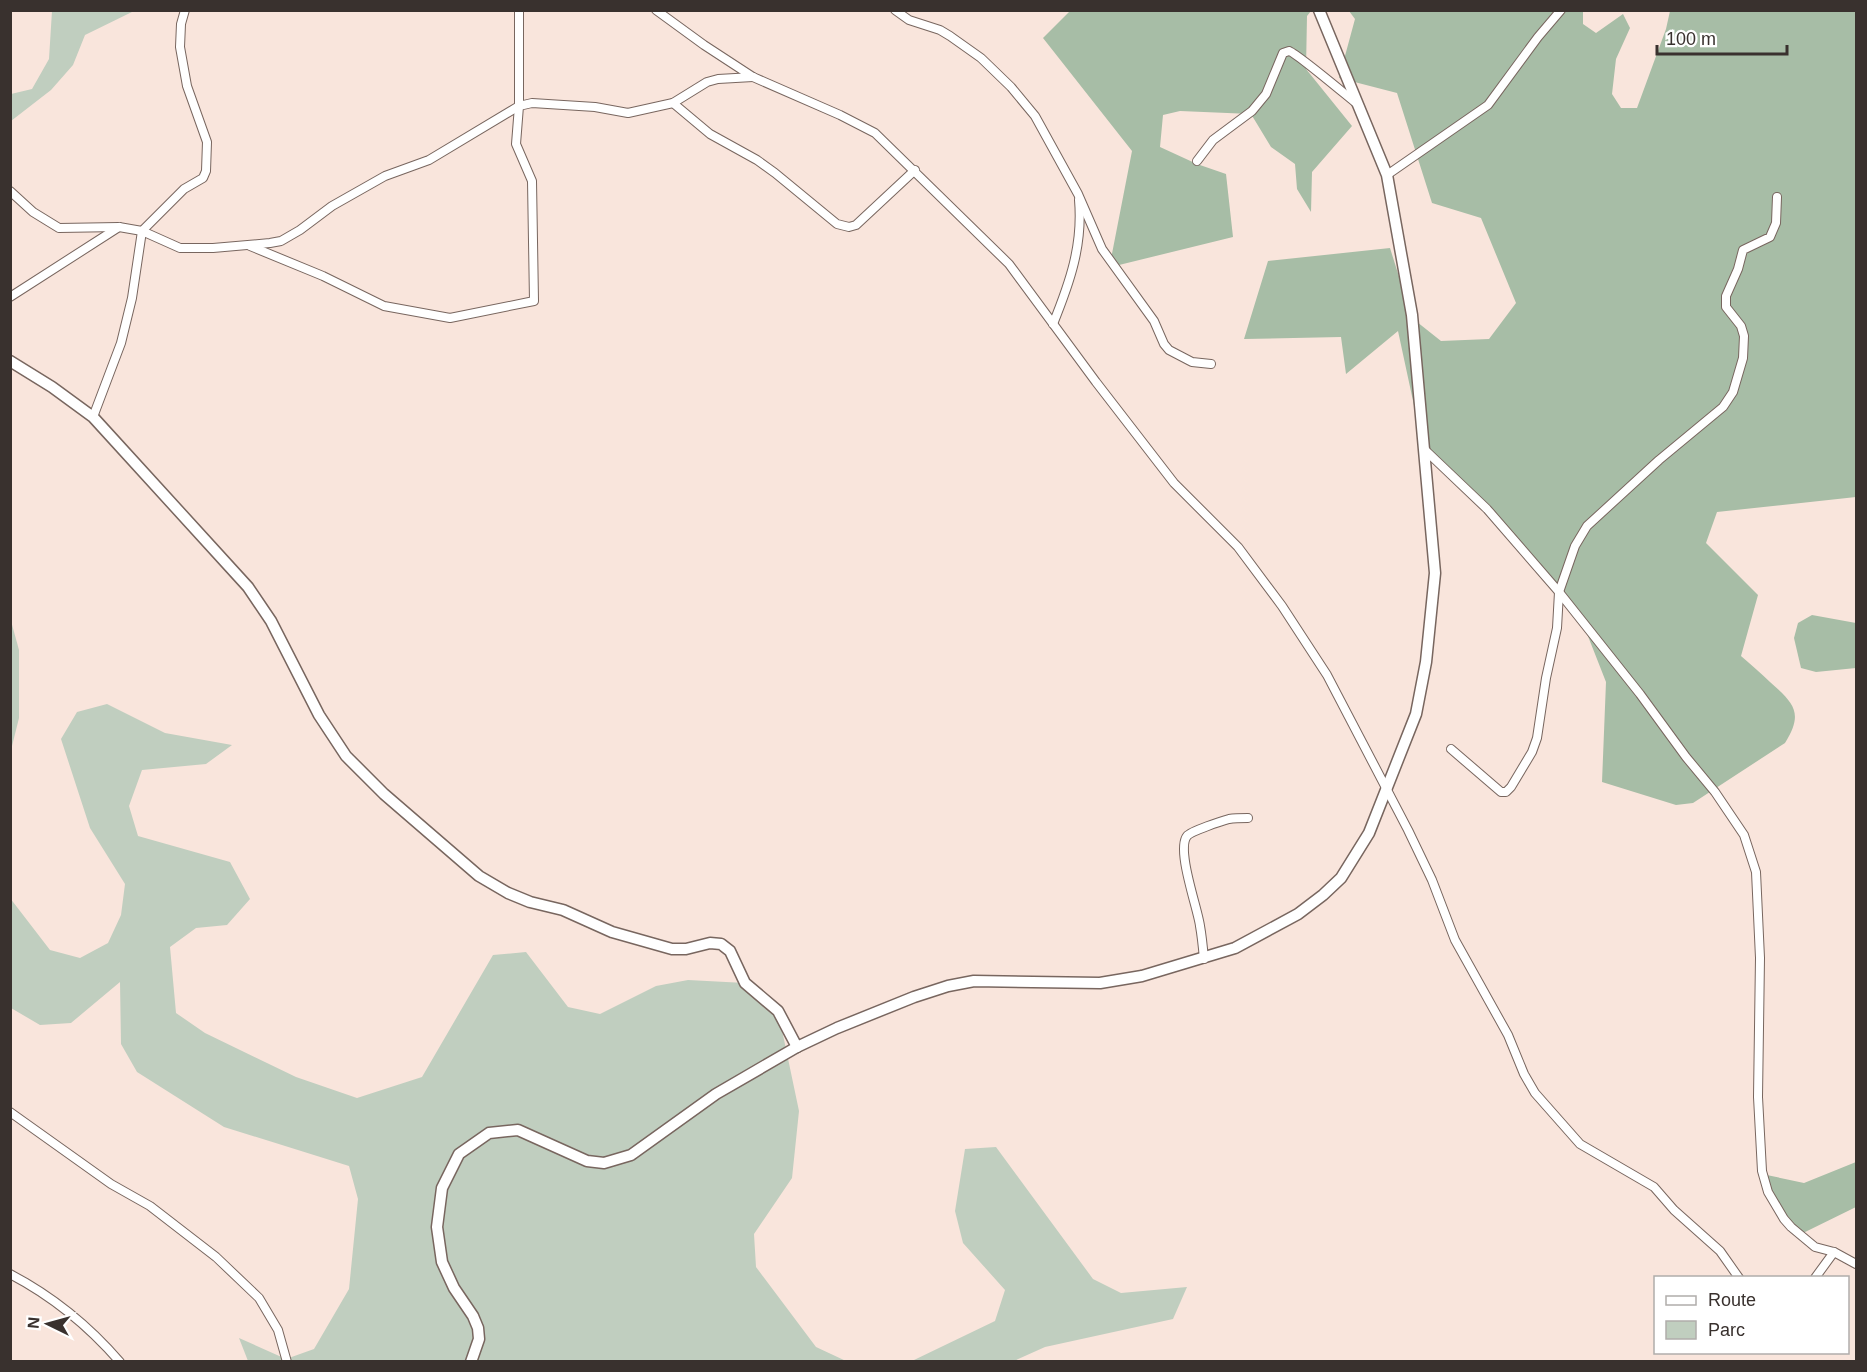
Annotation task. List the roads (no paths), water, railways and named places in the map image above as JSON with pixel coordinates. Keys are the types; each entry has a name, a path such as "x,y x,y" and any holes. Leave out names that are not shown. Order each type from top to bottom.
{"street":[{"path":"93,417 121,343 132,298 142,231 184,189 203,178 206,171 207,142 187,86 180,47 181,24 185,10"},
{"path":"247,245 323,276 384,306 450,318 534,301 532,182 516,144 519,105 519,10"},
{"path":"657,10 704,45 753,77 875,133 1009,264 1174,483 1238,547 1282,606 1327,675 1408,830 1432,880 1455,940 1508,1035 1524,1074 1535,1093 1580,1144 1654,1186 1674,1210 1720,1251 1738,1276"},
{"path":"895,10 909,20 951,36 981,58 1011,87 1035,116 1078,194 1102,249 1154,321 1169,350 1192,362 1211,364"},
{"path":"471,1362 479,1340 478,1328 473,1316 454,1288 442,1262 437,1227 442,1188 459,1154 489,1134 518,1130 587,1161 604,1163 631,1155 716,1094 797,1047 837,1028 948,986 974,981 1100,983 1142,976 1235,948 1298,914 1323,895 1341,878 1369,834 1416,714 1426,662 1435,573 1412,315 1388,175 1319,10"},
{"path":"1388,175 1488,105 1561,10"},
{"path":"1197,161 1213,140 1252,111 1266,94 1283,53 1289,51 1296,54 1358,104"},
{"path":"10,191 33,212 59,228 119,227 142,231 180,248 213,248 280,242 332,206 385,176 429,160 519,105 532,103 595,107 627,113 673,104 706,82 753,77"},
{"path":"673,104 710,134 757,160 775,173 837,224 849,227 856,225 915,170"},
{"path":"1053,324 1064,298 1077,251 1081,225 1078,194"},
{"path":"1451,749 1502,792 1506,792 1511,787 1532,752 1537,738 1546,678 1557,628 1559,592 1575,546 1587,526 1659,460 1723,407 1733,392 1743,358 1744,336 1741,326 1726,307 1726,296 1743,250 1770,237 1776,223 1777,197"},
{"path":"10,297 119,227"},
{"path":"10,362 52,387 93,417 248,587 271,621 319,715 335,740 346,756 384,794 479,876 508,893 530,902 562,910 612,932 672,949 686,949 710,943 721,944 730,951 745,983 778,1011 797,1047"},
{"path":"1424,449 1487,509 1559,592 1715,792 1744,835 1757,881 1760,958 1758,1097 1762,1171 1768,1192 1791,1227 1815,1247 1834,1251 1857,1264"},
{"path":"1204,958 1200,924 1189,883 1185,840 1194,832 1229,819 1248,818"},
{"path":"10,1112 111,1184 150,1206 216,1257 259,1298 278,1330 287,1362"},
{"path":"1816,1276 1834,1251"},
{"path":"10,1274 41,1290 94,1332 120,1362"}]}
